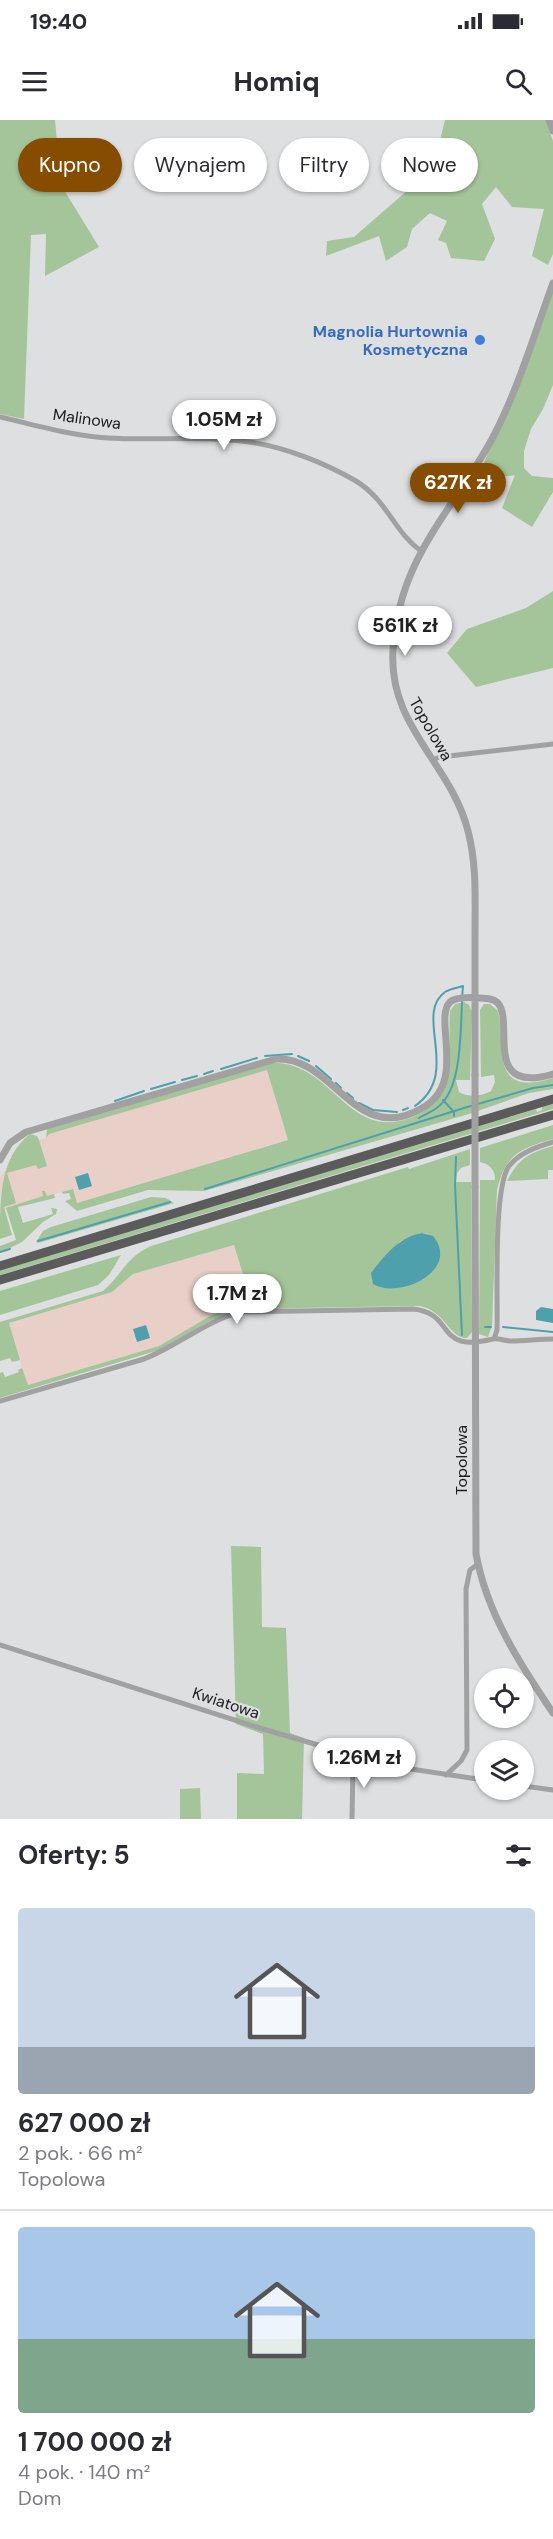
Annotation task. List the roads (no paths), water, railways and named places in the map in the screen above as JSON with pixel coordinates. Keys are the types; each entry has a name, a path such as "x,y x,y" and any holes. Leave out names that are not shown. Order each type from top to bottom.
{"highway":[{"path":"0,1266 553,1099"},
{"path":"0,1280 553,1115"}],"street":[{"path":"549,120 553,131"},
{"name":"Topolowa","path":"553,283 515,387 495,432 421,551 407,582 398,616 393,672 395,691 404,714 460,809 471,844 474,881 475,999 474,1505 478,1564 486,1593 508,1642 553,1713"},
{"name":"Malinowa","path":"0,417 101,438 235,440 274,447 348,477 367,489 381,502 410,543 421,551"},
{"path":"432,760 440,757 553,744"},
{"path":"0,1160 10,1143 26,1132 276,1059 294,1060 308,1066 352,1103 369,1114 388,1118 407,1115 430,1102 444,1083 447,1067 448,1005 457,999 493,1000 500,1006 504,1055 512,1069 529,1078 553,1074"},
{"path":"494,1339 497,1330 500,1203 503,1179 509,1166 520,1156 553,1142"},
{"path":"0,1401 144,1359 166,1350 215,1321 240,1312 419,1310 435,1316 457,1340 475,1342 494,1339 513,1341 553,1339"},
{"path":"446,1775 461,1761 467,1750 466,1589 470,1570 478,1564"},
{"name":"Kwiatowa","path":"0,1645 263,1729 356,1756 404,1768 474,1779"},
{"path":"352,1819 353,1764 356,1756"},
{"path":"534,1787 553,1790"}],"water":[{"path":"88,1173 92,1186 79,1190 75,1177"},
{"path":"422,1233 433,1236 440,1248 439,1260 433,1270 424,1279 411,1285 384,1288 373,1284 371,1273 387,1253 406,1238"},
{"path":"541,1307 553,1309 553,1323 536,1320 536,1311"},
{"path":"146,1325 150,1338 137,1342 133,1329"}],"waterway":[{"path":"415,1106 428,1093 435,1078 437,1061 433,1015 436,1002 445,992 463,986 460,1047 455,1078 450,1092 441,1105 419,1118"},
{"path":"265,1056 292,1054"},
{"path":"298,1056 309,1061"},
{"path":"221,1069 257,1058"},
{"path":"316,1066 331,1079"},
{"path":"204,1074 213,1071"},
{"path":"182,1080 197,1076"},
{"path":"151,1089 175,1082"},
{"path":"336,1083 341,1088"},
{"path":"205,1189 464,1108 533,1088 553,1085"},
{"path":"115,1101 144,1091"},
{"path":"347,1093 353,1098"},
{"path":"443,1100 454,1112 454,1116"},
{"path":"359,1103 373,1110 397,1112"},
{"path":"403,1110 408,1108"},
{"path":"456,1157 455,1185 462,1335"},
{"path":"38,1241 170,1202"},
{"path":"0,1252 10,1249"},
{"path":"485,1327 491,1327"},
{"path":"503,1327 553,1332"}],"place":[{"name":"Magnolia Hurtownia Kosmetyczna","path":"480,340"}]}
